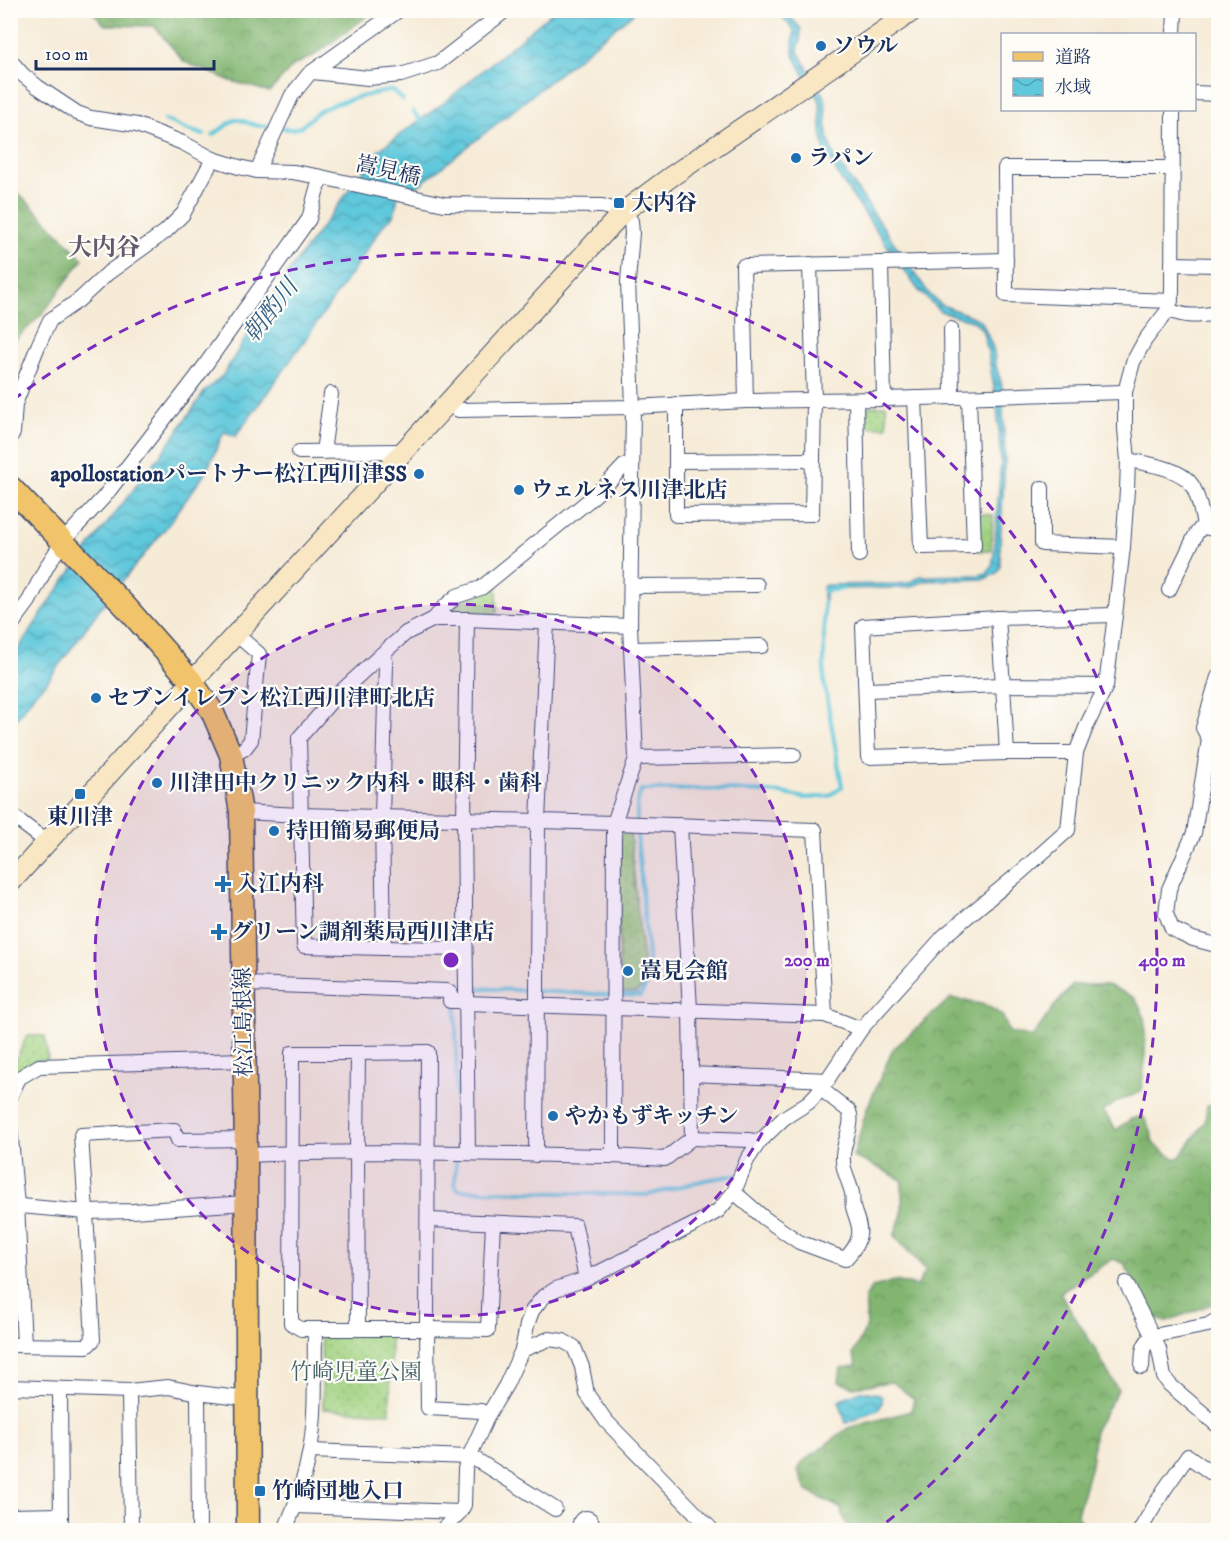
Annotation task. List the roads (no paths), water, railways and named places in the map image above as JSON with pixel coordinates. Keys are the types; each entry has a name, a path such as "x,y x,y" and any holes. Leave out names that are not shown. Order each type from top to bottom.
{"main road":[{"name":"松江島根線","path":"10,487 126,607 192,682 212,711 231,755 241,812 248,1530"}],"street":[{"path":"257,171 292,95 313,72 399,10"},
{"path":"313,72 368,78 401,75 438,63 506,10"},
{"path":"1174,33 1175,10"},
{"path":"10,883 623,212 911,11"},
{"name":"嵩見橋","path":"10,60 38,87 77,113 91,118 137,125 183,143 213,159 238,167 257,171 293,172 444,204 602,206 623,212"},
{"path":"1196,93 1218,94"},
{"path":"448,1529 464,1505 465,1469 469,1457 522,1350 532,1311 542,1298 556,1289 586,1279 718,1211 734,1192 747,1160 759,1142 784,1118 809,1102 825,1085 861,1029 944,936 1068,830 1076,753 1106,686 1123,547 1127,490 1125,392 1139,350 1169,306 1172,293 1173,111"},
{"path":"10,438 13,433 15,404 50,320 79,300 108,273 165,232 183,214 213,159"},
{"path":"1172,168 1005,168 1006,295 1169,306 1190,316 1199,317 1218,313"},
{"path":"10,627 29,602 47,566 67,545 196,378 309,219 316,192 328,179"},
{"path":"613,1156 614,823 636,758 630,626 633,406 628,282 632,233 631,221 623,212"},
{"path":"746,401 742,266 1006,260"},
{"path":"881,263 884,399"},
{"path":"676,404 676,515 812,514 814,400 810,264"},
{"path":"1172,264 1218,264"},
{"path":"951,329 952,397"},
{"path":"447,405 459,410 1125,392"},
{"path":"322,452 331,394"},
{"path":"915,398 921,547 974,546 969,397"},
{"path":"856,400 859,555"},
{"path":"299,452 404,451"},
{"path":"676,460 813,460"},
{"path":"1128,460 1166,468 1188,480 1193,487 1204,524 1208,528 1218,530"},
{"path":"464,949 303,946 299,738 334,698 406,633 434,619 456,596 481,588 588,501 624,466 632,462"},
{"path":"1042,488 1042,544 1123,547"},
{"path":"1169,590 1196,534 1204,524"},
{"path":"631,586 757,585"},
{"path":"1076,753 868,757 863,626 998,618 1115,615"},
{"path":"998,618 1007,753"},
{"path":"434,619 630,626"},
{"path":"467,619 463,998 468,1153"},
{"path":"536,1155 537,821 547,622"},
{"path":"231,755 244,749 251,740 259,654 236,634"},
{"path":"631,649 762,646"},
{"path":"382,654 386,663 382,818 384,948"},
{"path":"1218,677 1203,728 1214,739 1194,833 1169,889 1166,914 1173,929 1193,939 1218,944"},
{"path":"867,690 1003,685 1106,686"},
{"path":"636,758 794,755"},
{"path":"241,812 382,818 629,823 815,831 825,1015"},
{"path":"10,814 47,842"},
{"path":"680,825 690,1010 692,1138"},
{"path":"244,984 447,991 450,993 450,1001 463,998 536,997 613,999 690,1010 825,1015 861,1029"},
{"path":"488,1415 481,1411 428,1408 427,1329 429,1220 427,1153 428,1052 292,1053 291,1323 301,1329 427,1329 488,1330 493,1222"},
{"path":"358,1053 358,1329"},
{"path":"10,1097 20,1078 39,1066 244,1060"},
{"path":"691,1074 825,1085 851,1115 843,1150 843,1163 852,1194 859,1235 851,1253 845,1259 799,1242 764,1218 734,1192"},
{"path":"10,1127 17,1344 87,1346 93,1340 81,1134 174,1130 178,1140 291,1153 468,1153 665,1159 692,1138 759,1142"},
{"path":"14,1205 86,1212 246,1203"},
{"path":"429,1220 576,1226 586,1279"},
{"path":"1126,1282 1159,1349 1164,1377 1170,1385 1212,1413 1218,1426"},
{"path":"1142,1367 1144,1346 1153,1336 1208,1325 1218,1319"},
{"path":"285,1530 295,1506 310,1451 314,1415 315,1329"},
{"path":"522,1350 549,1339 563,1341 574,1347 582,1367 587,1394 606,1421 712,1530"},
{"path":"10,1387 129,1391 168,1387 247,1399"},
{"path":"60,1389 61,1530"},
{"path":"129,1391 131,1530"},
{"path":"198,1393 199,1530"},
{"path":"310,1451 469,1457 555,1509"},
{"path":"1140,1530 1188,1456 1210,1472 1218,1464"},
{"path":"295,1506 460,1512"},
{"path":"10,1516 61,1515"},
{"path":"586,1530 603,1530"}],"water":[{"name":"朝酌川","path":"554,11 636,11 412,191 400,187 394,215 384,224 255,410 236,436 224,432 206,472 165,529 99,610 47,682 35,693 11,726 11,660 55,594 168,445 205,391 223,375 247,336 256,315 264,310 290,270 379,150 446,101"},
{"path":"777,11 785,11 801,29 798,52 825,97 827,134 834,156 930,295 942,305 982,322 993,348 1002,386 1005,459 1000,567 997,573 985,579 925,581 910,587 899,588 828,589 825,591 825,607 823,587 825,585 897,584 908,583 921,576 987,573 992,567 994,554 1001,462 997,405 982,330 975,322 940,311 919,291 841,180 824,149 820,101 793,53 794,30"},
{"path":"861,1391 878,1394 882,1397 882,1404 878,1410 846,1423 839,1401"}],"waterway":[{"path":"283,128 296,129 323,109 366,96 392,90 403,100"},
{"path":"413,111 422,122"},
{"path":"165,120 204,135"},
{"path":"213,135 234,120 258,126 274,126"},
{"path":"824,591 843,589"},
{"path":"617,995 640,996 650,979 637,835 637,803 641,790 712,789 781,793 805,798 829,796 842,787 824,681 824,602"},
{"path":"456,994 456,987 610,995"},
{"path":"456,1004 457,1150"},
{"path":"456,1157 455,1184 458,1190 648,1195 705,1180 736,1175"}],"place":[{"name":"ソウル","path":"821,46"},
{"name":"ラパン","path":"796,158"},
{"name":"大内谷","path":"619,203"},
{"name":"apollostationパートナー松江西川津SS","path":"419,474"},
{"name":"ウェルネス川津北店","path":"519,490"},
{"name":"セブンイレブン松江西川津町北店","path":"96,698"},
{"name":"川津田中クリニック内科・眼科・歯科","path":"157,783"},
{"name":"東川津","path":"80,794"},
{"name":"持田簡易郵便局","path":"274,831"},
{"name":"入江内科","path":"223,884"},
{"name":"グリーン調剤薬局西川津店","path":"219,932"},
{"name":"嵩見会館","path":"628,971"},
{"name":"やかもずキッチン","path":"553,1116"},
{"name":"竹崎団地入口","path":"260,1491"}],"district":[{"name":"大内谷","path":"104,248"}],"park label":[{"name":"竹崎児童公園","path":"356,1372"}]}
